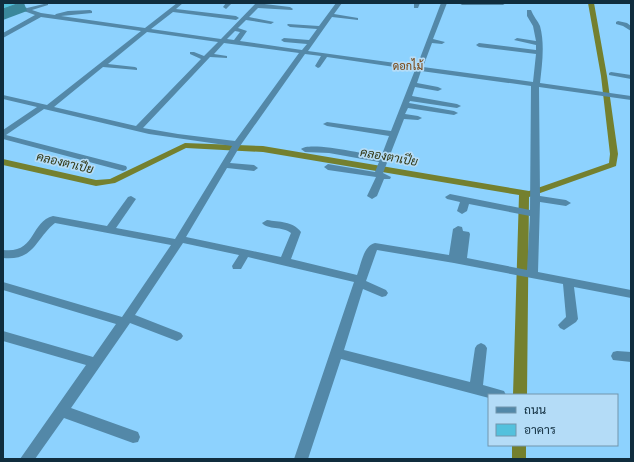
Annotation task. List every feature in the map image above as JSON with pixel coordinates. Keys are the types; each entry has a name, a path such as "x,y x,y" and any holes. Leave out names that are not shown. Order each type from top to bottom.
{"street":[{"path":"3,5 14,5 20,3"},
{"path":"3,134 102,65 180,3"},
{"path":"27,459 126,320 179,241 237,145 339,3"},
{"path":"372,196 444,3"},
{"path":"462,3 503,3"},
{"path":"27,10 46,4"},
{"path":"138,128 258,4 290,9"},
{"path":"14,5 40,15 52,17 419,68 480,80 536,84 631,98"},
{"path":"172,10 236,18"},
{"path":"529,11 529,15 536,25 538,42 535,192 531,213 530,274"},
{"path":"52,17 68,13 90,12"},
{"path":"3,36 40,15"},
{"path":"330,15 356,19"},
{"path":"244,18 271,22"},
{"path":"618,23 631,29"},
{"path":"290,25 320,28"},
{"path":"233,29 244,31 236,42"},
{"path":"284,40 310,42"},
{"path":"516,40 546,43"},
{"path":"429,41 442,42"},
{"path":"479,45 538,52"},
{"path":"192,53 206,57 225,57"},
{"path":"318,66 324,55"},
{"path":"102,65 135,69"},
{"path":"611,74 631,77"},
{"path":"413,85 438,89"},
{"path":"3,97 191,140 237,145"},
{"path":"407,102 456,109"},
{"path":"3,128 43,106"},
{"path":"401,116 418,118"},
{"path":"328,124 394,134"},
{"path":"3,137 123,168"},
{"path":"305,149 329,150 382,171"},
{"path":"225,164 254,168"},
{"path":"328,167 382,171"},
{"path":"535,192 566,203"},
{"path":"450,197 531,213"},
{"path":"109,230 131,199"},
{"path":"462,211 466,200"},
{"path":"3,254 14,256 24,252 53,219 285,261 360,282 382,293"},
{"path":"267,223 288,226 296,232 285,261"},
{"path":"457,260 462,232"},
{"path":"301,459 371,250 375,246 511,270 631,294"},
{"path":"237,266 245,253"},
{"path":"564,325 572,319 568,281"},
{"path":"5,290 126,320 177,336"},
{"path":"3,336 96,363"},
{"path":"476,389 481,348"},
{"path":"336,353 495,394"},
{"path":"617,356 631,357"},
{"path":"62,411 133,437"}],"building":[{"path":"3,3 20,3 3,9"}],"waterway":[{"name":"คลองตาเปีย","path":"3,162 96,183 112,181 185,145 263,149 530,194 613,164 614,154 604,76 591,3"},
{"path":"520,394 524,193"},
{"path":"519,446 519,459"}],"district":[{"name":"ดอกไม้","path":"408,66"}]}
